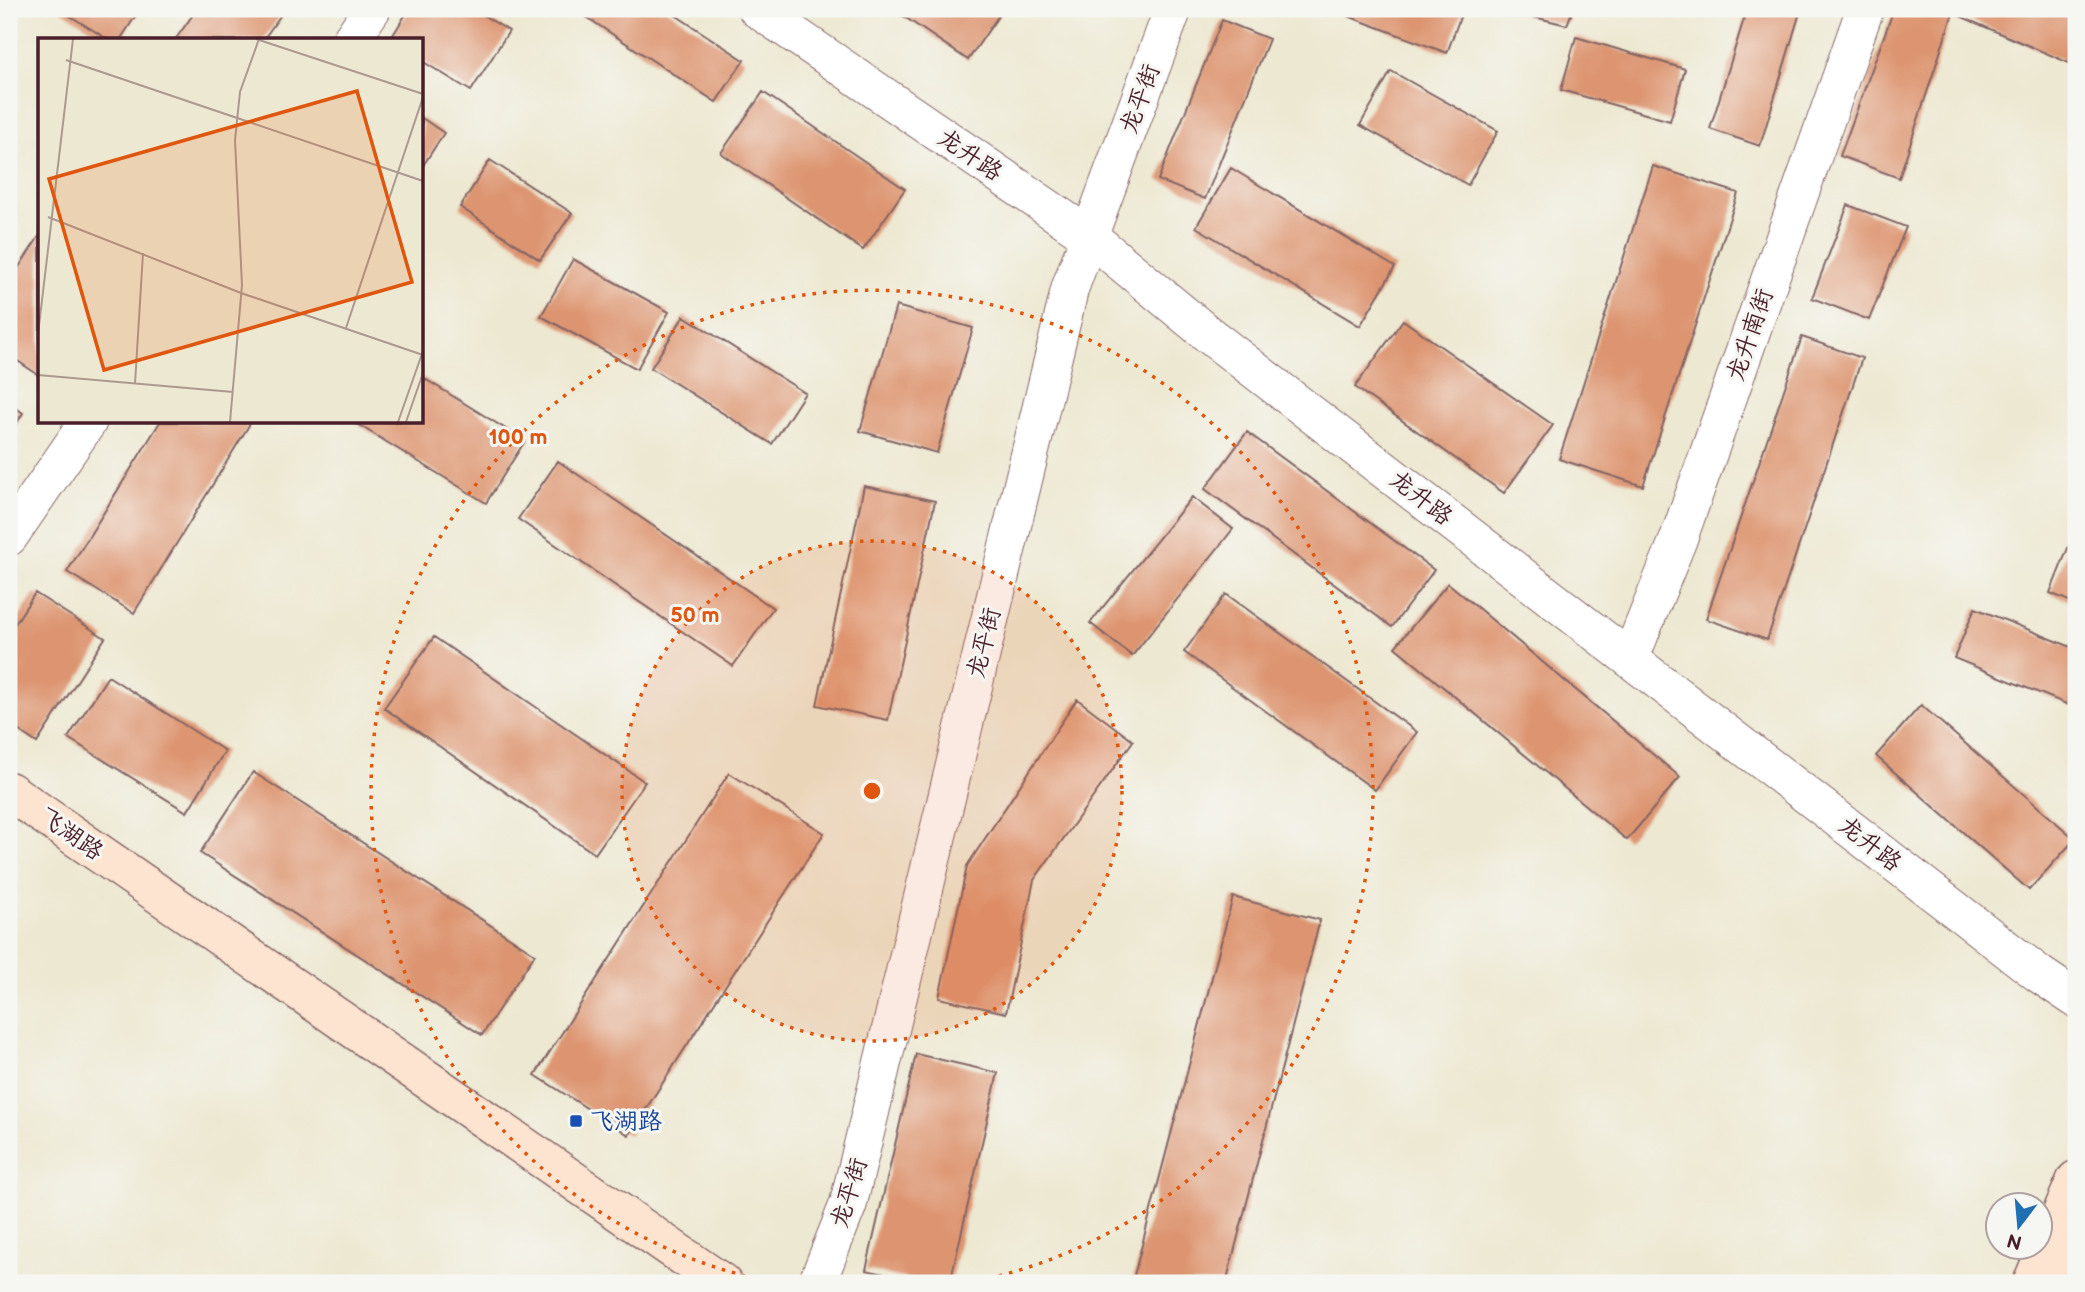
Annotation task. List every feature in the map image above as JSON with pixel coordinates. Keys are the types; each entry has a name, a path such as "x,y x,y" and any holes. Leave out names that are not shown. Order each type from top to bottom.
{"street":[{"path":"352,38 372,9"},
{"name":"龙升路","path":"757,9 1089,236 1209,335 2039,974 2076,999"},
{"name":"龙平街","path":"817,1283 848,1205 1070,288 1173,9"},
{"name":"龙升南街","path":"1630,659 1678,540 1865,9"},
{"path":"9,537 87,424"},
{"name":"飞湖路","path":"9,791 722,1283"},
{"path":"2032,1283 2076,1180"},
{"path":"2066,1283 2076,1259"}],"building":[{"path":"59,9 140,9 121,38 106,38"},
{"path":"197,9 285,9 264,38 176,38"},
{"path":"409,9 473,9 509,31 471,91 424,62 424,38 391,38"},
{"path":"574,9 666,9 744,60 716,102"},
{"path":"893,9 1003,9 968,60"},
{"path":"1329,9 1463,9 1447,53"},
{"path":"1501,9 1573,9 1567,25"},
{"path":"1747,9 1801,9 1760,146 1710,129"},
{"path":"1894,9 2076,9 2076,66 1953,13 1899,178 1840,156"},
{"path":"1222,20 1269,39 1205,199 1158,180"},
{"path":"1576,37 1685,69 1670,121 1561,90"},
{"path":"1391,71 1498,131 1468,185 1360,125"},
{"path":"763,92 905,189 863,250 721,153"},
{"path":"424,119 444,133 424,164"},
{"path":"490,160 572,213 540,260 460,207"},
{"path":"1653,166 1738,193 1643,486 1559,459"},
{"path":"1231,168 1395,267 1360,326 1196,227"},
{"path":"1848,205 1906,227 1869,320 1812,298"},
{"path":"38,238 38,375 9,355 9,282"},
{"path":"573,259 669,312 637,369 541,316"},
{"path":"896,306 973,328 937,453 860,431"},
{"path":"684,316 805,393 772,444 651,368"},
{"path":"1403,320 1553,425 1504,493 1355,387"},
{"path":"1802,337 1862,358 1767,640 1706,619"},
{"path":"424,378 525,441 486,503 357,424 424,424"},
{"path":"9,403 23,413 9,435"},
{"path":"159,424 250,424 134,613 67,572"},
{"path":"1247,432 1434,570 1392,627 1205,489"},
{"path":"558,461 773,608 733,666 518,519"},
{"path":"864,486 935,501 888,720 817,705"},
{"path":"1192,497 1233,529 1132,656 1090,623"},
{"path":"2076,528 2076,604 2050,593"},
{"path":"1448,583 1680,777 1627,840 1395,647"},
{"path":"35,593 105,638 37,743 9,724 9,633"},
{"path":"1226,594 1417,732 1375,790 1184,652"},
{"path":"1975,608 2076,649 2076,708 1954,658"},
{"path":"434,637 645,782 595,854 384,708"},
{"path":"108,676 225,751 187,812 68,738"},
{"path":"1077,699 1133,741 1034,880 1006,1013 939,998 967,866"},
{"path":"1921,705 2075,839 2029,890 1876,756"},
{"path":"253,772 535,954 482,1035 200,853"},
{"path":"729,773 824,833 629,1135 535,1075"},
{"path":"1233,897 1320,920 1226,1283 1132,1283"},
{"path":"916,1054 998,1073 950,1283 925,1283 866,1270"}],"place":[{"name":"飞湖路","path":"576,1121"}]}
